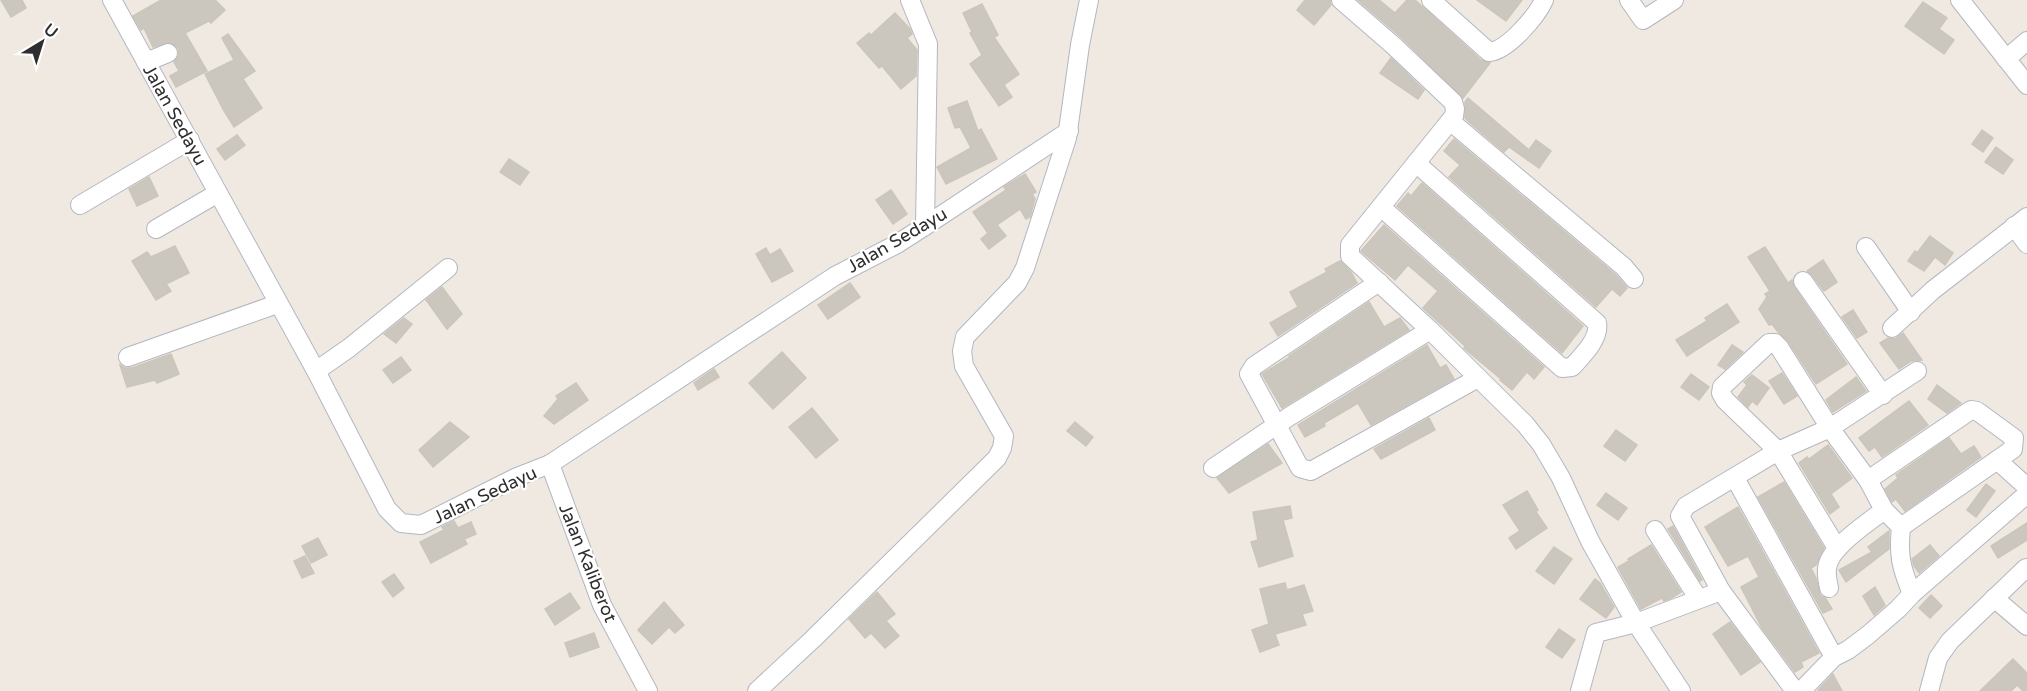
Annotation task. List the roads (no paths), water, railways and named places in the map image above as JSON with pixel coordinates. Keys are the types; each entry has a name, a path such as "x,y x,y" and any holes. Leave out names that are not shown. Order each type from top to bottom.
{"street":[{"name":"Jalan Sedayu","path":"112,0 316,371 387,509 401,523 421,525 517,477 550,464 835,276 897,244 1069,131"},
{"path":"910,0 928,44 925,226"},
{"path":"757,691 997,458 1002,448 1004,436 964,366 962,351 964,337 1022,276 1069,131 1080,45 1089,0"},
{"path":"1341,0 1453,102 1455,109 1454,116 1350,245 1350,256 1430,330 1525,424 1541,444 1562,478 1590,541 1636,623 1681,691"},
{"path":"1444,4 1487,51 1496,51 1506,46 1534,16 1544,0"},
{"path":"1629,0 1643,20 1674,0"},
{"path":"1960,0 2027,85"},
{"path":"2006,59 2027,41"},
{"path":"146,62 168,52"},
{"path":"1450,121 1624,267 1634,279"},
{"path":"80,205 190,140"},
{"path":"1381,207 1562,368 1572,367 1597,335 1597,323 1416,163"},
{"path":"156,229 218,193"},
{"path":"1892,328 1933,290 2021,221 2027,244"},
{"path":"1866,247 1911,312"},
{"path":"316,371 349,348 448,268"},
{"path":"1803,281 1883,395"},
{"path":"1379,282 1254,366 1249,374 1300,468 1311,471 1478,378"},
{"path":"128,357 278,304"},
{"path":"1213,468 1277,425 1430,330"},
{"path":"1837,548 1778,451 1725,400 1722,393 1722,387 1769,342 1779,347 1830,428 1868,480 1884,510 1901,527"},
{"path":"1795,691 1721,591 1680,516 1686,506 1778,451 1830,428 1917,371"},
{"path":"1868,480 1971,410 1977,411 2014,438 2013,449 1901,527 1900,562 1912,594"},
{"path":"1997,460 2027,487"},
{"name":"Jalan Kaliberot","path":"550,464 602,604 648,691"},
{"path":"1735,478 1834,657"},
{"path":"1802,691 1834,657 1868,635 2027,494"},
{"path":"1829,588 1826,570 1837,548 1884,510"},
{"path":"1655,530 1698,598"},
{"path":"1929,691 1938,658 1950,641 2026,568"},
{"path":"1580,691 1596,633 1636,623 1721,591"},
{"path":"1994,598 2027,626"}]}
